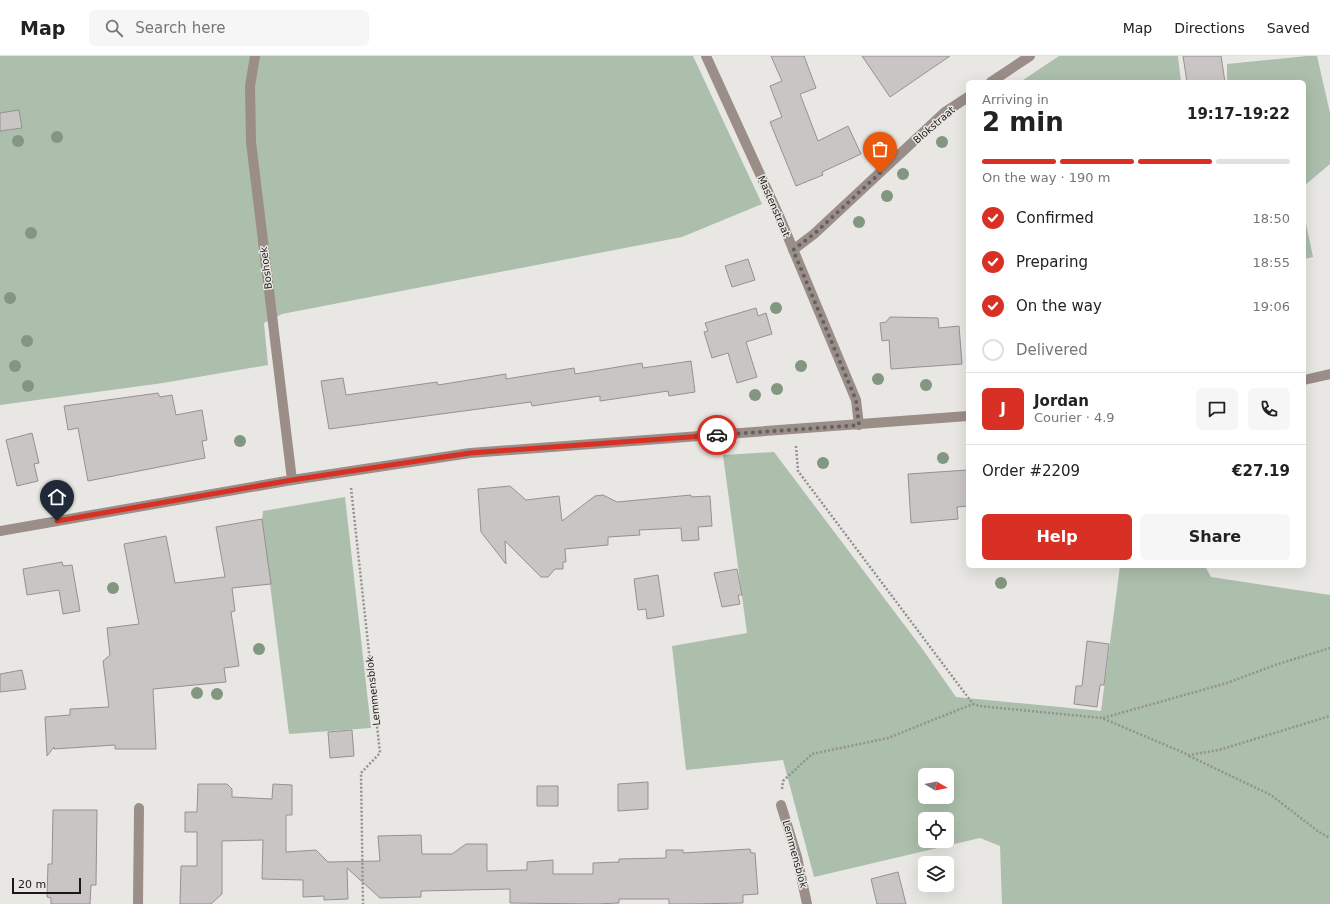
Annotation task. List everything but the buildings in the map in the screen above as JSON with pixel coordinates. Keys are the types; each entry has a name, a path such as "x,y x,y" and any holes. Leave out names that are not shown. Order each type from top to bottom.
{"street":[{"name":"Boshoek","path":"255,56 250,86 251,142 292,480"},
{"name":"Mastenstraat","path":"706,56 793,250 856,400 859,425"},
{"path":"994,80 1030,56"},
{"name":"Blokstraat","path":"793,250 814,234 945,112 966,98"},
{"path":"1306,380 1330,374"},
{"path":"0,531 292,480 470,453 966,416"},
{"name":"Lemmensblok","path":"781,805 798,857 807,904"},
{"path":"138,904 139,808"}],"path":[{"path":"795,430 798,471 973,704 979,706 1102,718 1189,755 1271,794 1319,832 1330,838"},
{"name":"Lemmensblok","path":"349,471 380,753 361,773 363,904"},
{"path":"1102,718 1227,683 1275,665 1330,648"},
{"path":"781,805 782,781 812,754 888,738 973,704"},
{"path":"1189,755 1219,750 1330,716"}],"green space":[{"path":"0,56 693,56 762,204 682,237 282,314 264,323 268,365 163,383 0,405"},
{"path":"1059,56 1178,56 1181,80 1023,80"},
{"path":"1317,56 1330,113 1330,164 1306,184 1306,80 1227,80 1227,64"},
{"path":"1306,224 1313,257 1306,259"},
{"path":"774,452 921,647 956,697 1101,711 1120,568 1206,568 1211,577 1330,595 1330,904 1002,904 1000,846 980,838 954,844 954,812 918,812 918,848 937,848 814,877 783,760 686,770 672,646 747,633 723,455"},
{"path":"345,497 371,728 289,734 262,521 263,511"}],"way so far":[{"path":"717,435 859,425 856,400 793,250 814,234 880,173"}],"route":[{"path":"57,521 292,480 409,461 470,453 717,435"}]}
